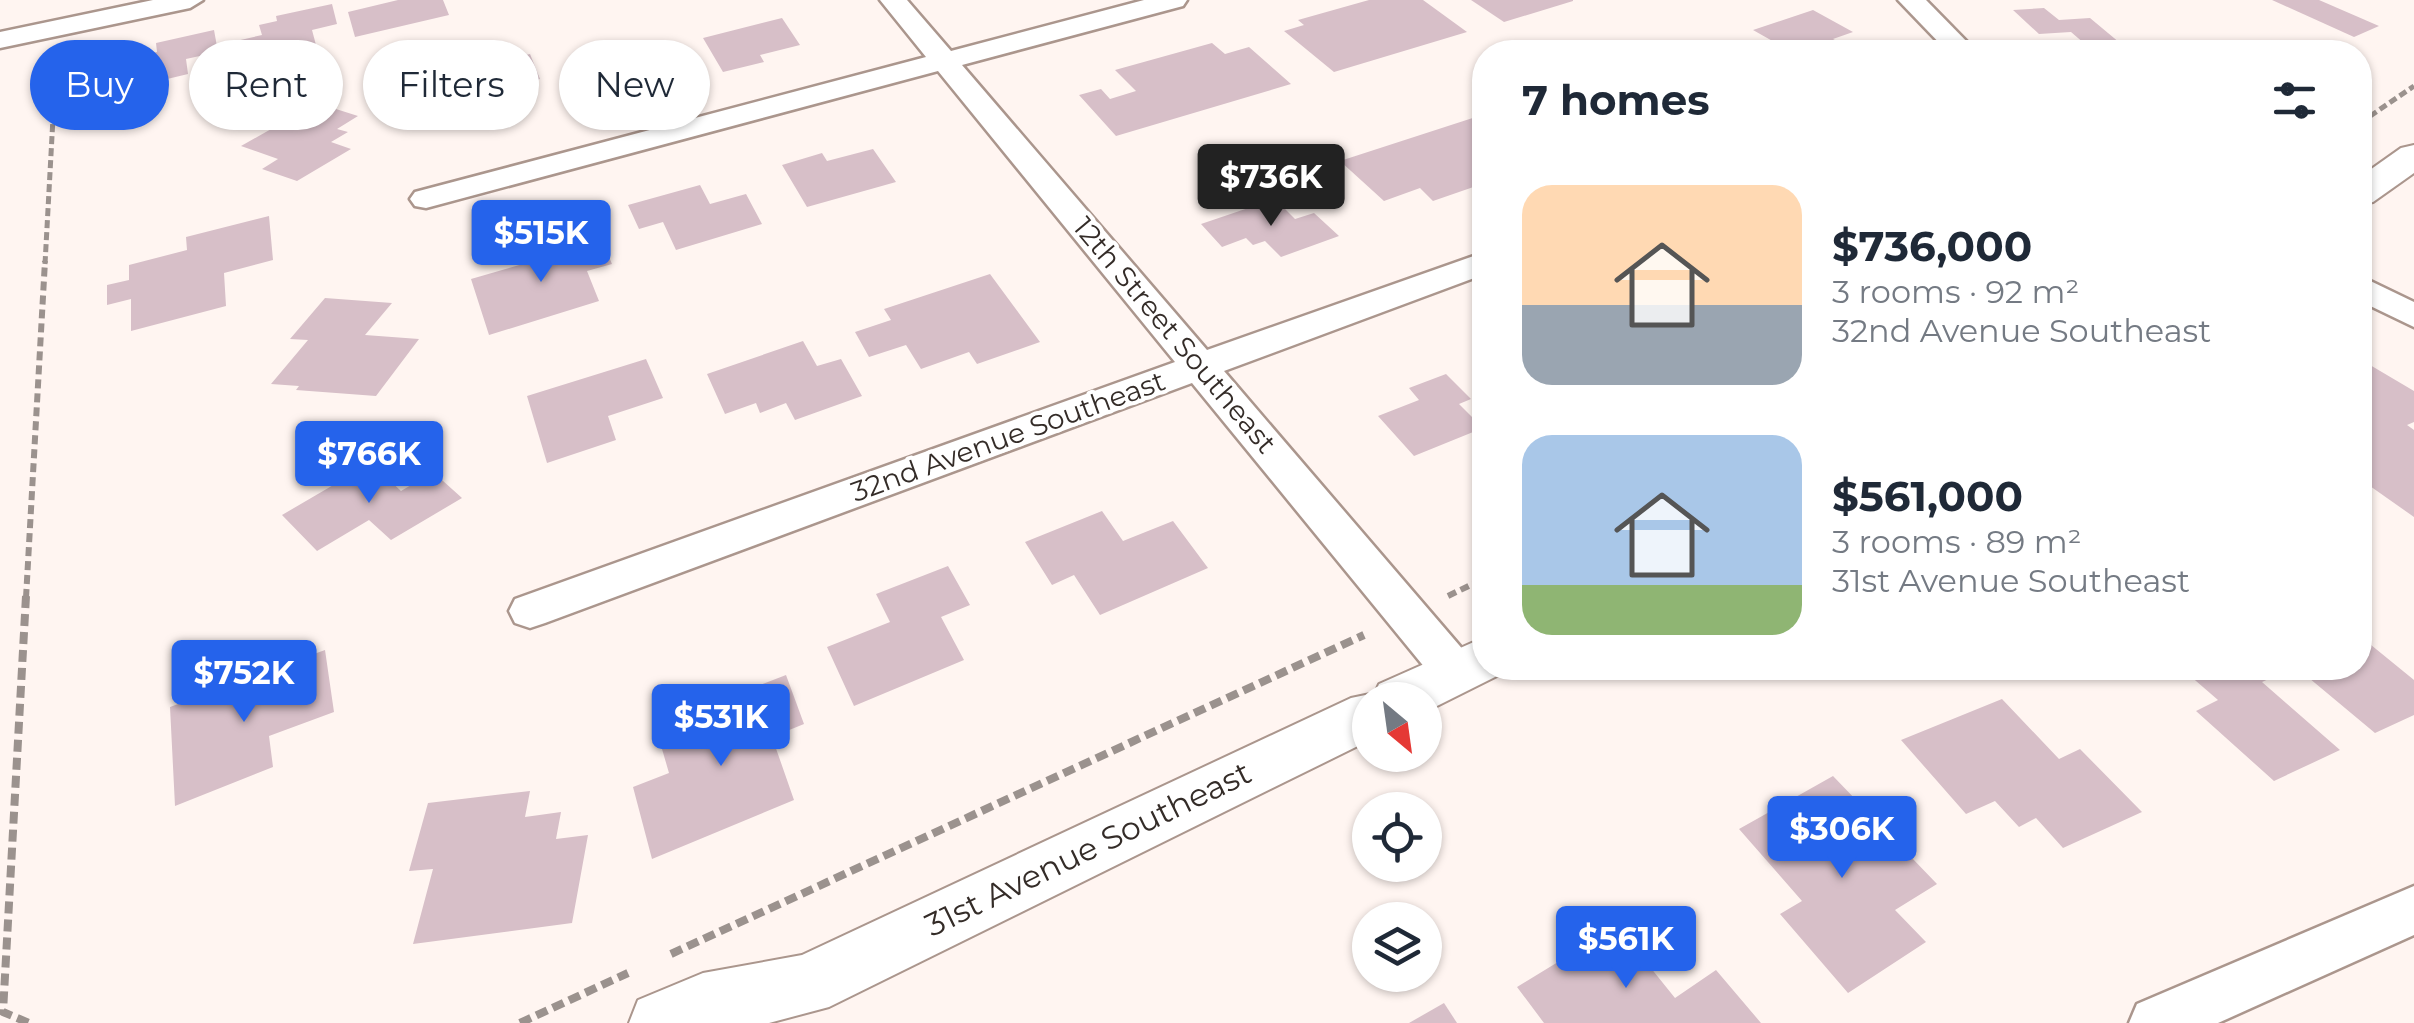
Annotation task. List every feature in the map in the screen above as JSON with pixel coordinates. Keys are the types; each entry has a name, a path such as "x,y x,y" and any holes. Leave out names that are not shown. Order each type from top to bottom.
{"street":[{"path":"0,40 190,0"},
{"name":"12th Street Southeast","path":"892,0 1410,615 1470,665"},
{"path":"426,199 1174,0"},
{"path":"1911,0 1950,40"},
{"path":"2372,186 2414,156"},
{"name":"32nd Avenue Southeast","path":"530,611 1472,267"},
{"path":"2372,293 2414,316"},
{"path":"1435,682 1470,665"},
{"name":"31st Avenue Southeast","path":"654,994 703,1004 788,1004 1352,723"},
{"path":"2156,1023 2414,910"}],"path":[{"path":"30,1023 3,1012 58,28"},
{"path":"2372,115 2414,86"},
{"path":"666,956 1472,584"},
{"path":"520,1023 654,994"}],"building":[{"path":"398,0 443,0 449,15 355,37 348,12"},
{"path":"1369,0 1423,0 1467,32 1334,72 1284,31 1304,25 1298,20"},
{"path":"1471,0 1573,0 1573,1 1504,22"},
{"path":"2272,0 2319,0 2379,26 2354,37"},
{"path":"332,4 337,24 312,30 315,40 240,40 262,35 259,25 277,21 276,16"},
{"path":"2044,8 2059,20 2090,18 2116,40 2080,40 2071,32 2039,34 2013,10"},
{"path":"1813,10 1853,32 1835,40 1771,40 1753,30"},
{"path":"782,18 800,45 760,55 764,62 723,72 710,50 710,40 703,38"},
{"path":"214,30 216,40 189,40 188,74 169,79 169,40"},
{"path":"1212,43 1225,54 1249,47 1291,84 1116,136 1079,95 1101,89 1110,99 1136,91 1115,70"},
{"path":"343,111 358,116 343,125"},
{"path":"1472,118 1472,188 1433,201 1420,188 1384,201 1340,161"},
{"path":"269,130 341,130 348,132 331,142 351,149 297,181 262,169 278,159 241,146"},
{"path":"873,149 896,182 807,207 782,165 822,153 827,161"},
{"path":"700,185 710,204 746,194 762,224 676,250 663,222 639,229 628,205"},
{"path":"1275,199 1295,219 1314,213 1339,236 1281,257 1265,241 1253,245 1246,238 1222,247 1201,224"},
{"path":"269,216 273,260 224,273 226,306 131,331 131,299 107,305 107,285 129,280 129,265 187,250 186,237"},
{"path":"599,234 612,264 587,271 599,301 489,335 471,279 523,264 520,257"},
{"path":"990,274 1040,342 977,364 969,352 921,369 906,345 869,357 855,332 891,320 884,309"},
{"path":"325,298 392,303 365,335 419,339 376,396 296,390 299,386 271,384 308,340 290,339"},
{"path":"803,341 817,366 841,359 862,396 795,420 786,403 760,413 756,403 725,414 707,374"},
{"path":"646,359 663,398 608,416 616,440 547,463 527,396"},
{"path":"2372,366 2414,391 2414,422 2407,425 2414,430 2414,517 2372,487"},
{"path":"1446,374 1471,399 1459,404 1472,417 1472,432 1414,456 1378,416 1419,400 1409,388"},
{"path":"371,463 401,491 433,472 462,498 391,540 369,520 317,551 282,515"},
{"path":"1102,511 1123,541 1173,521 1208,568 1100,615 1074,575 1052,585 1025,542"},
{"path":"948,566 970,605 941,617 964,660 854,706 827,647 890,622 876,594"},
{"path":"2372,646 2414,680 2414,715 2375,733 2311,680 2372,680"},
{"path":"325,650 334,712 269,736 273,767 175,806 170,707"},
{"path":"786,675 804,724 772,737 794,800 652,859 633,787 669,773 662,749 697,736 690,712"},
{"path":"2195,680 2266,680 2262,682 2340,750 2274,781 2196,711 2218,700"},
{"path":"2002,699 2059,759 2080,749 2142,812 2063,848 2036,818 2019,827 1995,801 1966,814 1901,740"},
{"path":"1833,776 1937,884 1895,910 1926,942 1848,993 1780,914 1802,901 1739,829"},
{"path":"530,791 525,817 561,812 556,839 588,835 572,923 413,944 433,869 409,871 428,803"},
{"path":"1617,926 1675,998 1716,970 1761,1023 1544,1023 1517,987"},
{"path":"1444,1003 1457,1023 1409,1023"}]}
